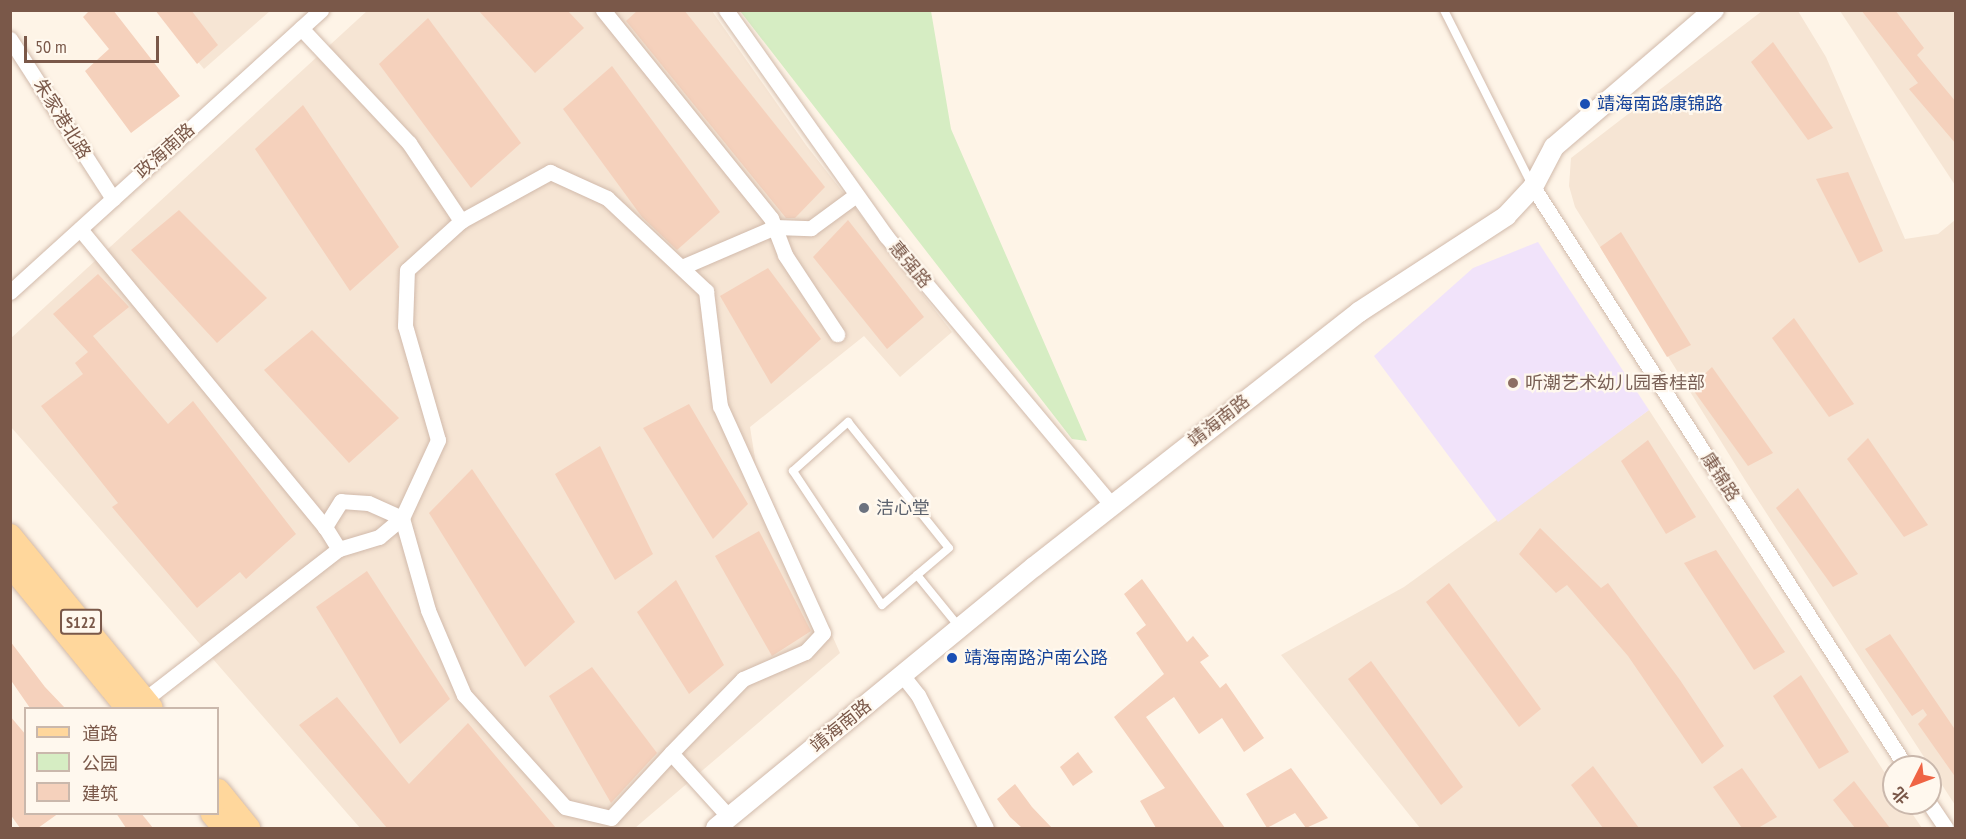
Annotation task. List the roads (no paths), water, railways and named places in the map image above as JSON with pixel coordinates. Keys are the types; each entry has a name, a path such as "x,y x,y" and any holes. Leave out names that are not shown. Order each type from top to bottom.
{"main road":[{"name":"S122","path":"10,536 141,706"},
{"name":"S122","path":"10,564 141,706"},
{"path":"219,792 248,828"},
{"path":"215,815 225,828"}],"street":[{"name":"政海南路","path":"10,292 321,10"},
{"path":"603,10 775,227 785,255 837,334"},
{"name":"惠强路","path":"726,10 856,195 1112,506"},
{"name":"靖海南路","path":"722,823 1155,471 1359,312 1506,216 1533,187 1554,147 1714,10"},
{"path":"301,28 409,143 461,221"},
{"name":"朱家港北路","path":"10,39 112,199"},
{"path":"141,706 339,549 379,537 402,518 438,440 405,326 407,270 461,221 550,172 607,198 706,291 720,406 823,633 805,652 742,679 611,818 565,807 464,695 428,610 402,518"},
{"name":"康锦路","path":"1533,187 1898,755"},
{"path":"682,267 775,227 811,228 856,195"},
{"path":"80,229 325,527 339,549"},
{"path":"325,527 341,501 368,504 402,518"},
{"path":"903,676 918,695 986,828"},
{"path":"671,753 722,823"},
{"path":"1937,815 1946,828"}],"lane":[{"path":"1444,10 1533,187"},
{"path":"848,422 949,548 917,575 882,605 793,471 848,422"},
{"path":"917,575 961,629"}],"place":[{"name":"靖海南路康锦路","path":"1585,104"},
{"name":"听潮艺术幼儿园香桂部","path":"1513,383"},
{"name":"洁心堂","path":"864,508"},
{"name":"靖海南路沪南公路","path":"952,658"}]}
